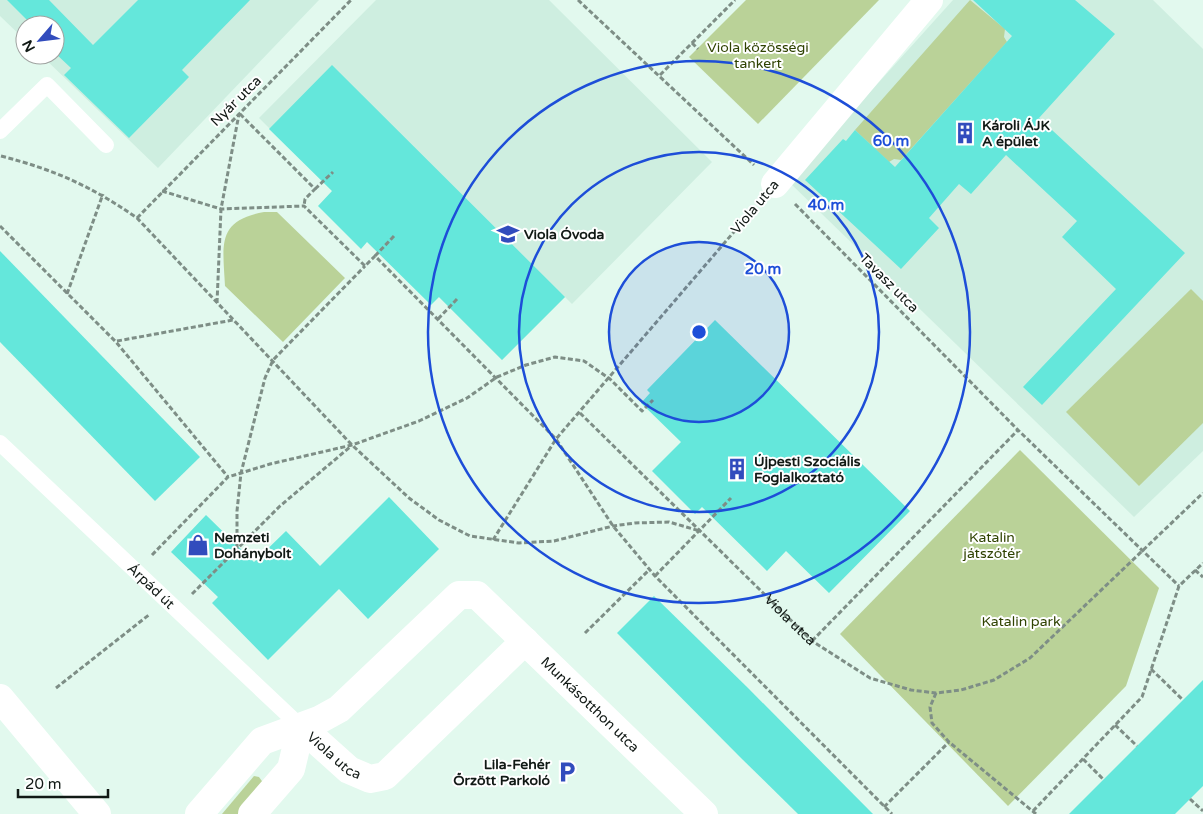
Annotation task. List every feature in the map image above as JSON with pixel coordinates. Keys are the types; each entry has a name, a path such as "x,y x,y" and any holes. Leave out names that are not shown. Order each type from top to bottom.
{"street":[{"name":"Viola utca","path":"775,184 929,0"},
{"name":"Viola utca","path":"199,814 262,741 307,732 339,709 459,595 477,595"},
{"name":"Munkásotthon utca","path":"477,595 704,814"},
{"name":"Viola utca","path":"307,732 349,770 370,779 385,776 525,642"},
{"path":"0,698 97,814"},
{"name":"Viola utca","path":"252,814 290,769 307,732"}],"lane":[{"path":"0,131 47,85 106,145"},
{"name":"Árpád út","path":"0,443 307,732"}],"path":[{"name":"Nyár utca","path":"137,218 351,0"},
{"name":"Tavasz utca","path":"578,0 775,184 1018,430 1179,586"},
{"path":"660,75 735,0"},
{"path":"692,43 698,48"},
{"path":"239,114 315,190"},
{"path":"217,304 221,209 239,114"},
{"path":"0,156 45,168 103,194 137,218 352,445 409,498 439,520 470,536 519,543 554,541 614,526 669,522 700,531"},
{"path":"304,206 306,199 333,172"},
{"name":"Viola utca","path":"493,540 556,440 775,184"},
{"path":"162,192 221,209 304,206 365,266"},
{"path":"67,294 103,194"},
{"path":"0,226 116,342 228,477"},
{"path":"237,549 237,511 241,473 265,378 272,360 395,235"},
{"path":"374,256 497,377 556,440 614,526 655,576 892,814"},
{"path":"438,319 458,298"},
{"path":"116,342 233,320"},
{"path":"136,572 228,477 270,464 352,445 427,417 468,398 497,377 526,365 555,357 584,361 610,379 642,411 653,400"},
{"name":"Viola utca","path":"580,413 812,641 1018,430"},
{"path":"56,688 171,606 237,549 280,506 352,445"},
{"path":"812,641 870,678 911,690 936,693 961,690 994,680 1030,658 1203,493"},
{"path":"655,576 731,498"},
{"path":"1033,810 1142,698 1179,586 1203,562"},
{"path":"585,633 650,569"},
{"path":"1195,570 1203,577"},
{"path":"1151,669 1183,700"},
{"path":"936,693 930,707 932,723 949,742 1036,814"},
{"path":"1116,725 1137,746"},
{"path":"884,806 949,742"},
{"path":"1084,759 1104,780"},
{"path":"1190,799 1203,811"}],"shaded area":[{"path":"0,0 319,0 158,168 51,65 65,65 65,15 15,15 15,30 0,16"},
{"name":"Viola Óvoda","path":"376,0 549,0 712,162 572,304 565,297 502,360 259,118"},
{"path":"953,0 1153,0 1203,49 1203,451 1134,517 789,182"}],"green space":[{"name":"Viola közösségi tankert","path":"746,0 879,0 758,124 689,57"},
{"path":"970,0 1005,29 1004,37 1007,42 901,160 894,159 889,162 855,130"},
{"path":"264,212 277,212 345,278 283,342 225,286 224,247 230,229 237,222 248,216"},
{"path":"1191,289 1203,301 1203,423 1139,486 1066,412"},
{"name":"Katalin park","path":"1020,450 1159,588 1126,686 1008,806 840,634"},
{"path":"254,776 259,777 264,784 241,814 222,814"}],"building":[{"path":"7,0 49,0 64,15 22,15"},
{"path":"138,0 250,0 182,70 189,77 129,138 64,75 71,68 65,62 65,16 93,45"},
{"name":"Károli ÁJK A épület","path":"973,0 1075,0 1115,34 1039,118 1185,253 1042,405 1023,387 1116,289 1062,237 1077,221 1006,155 971,194 959,184 929,218 939,228 901,269 805,180 843,139 846,141 855,130 895,167 1012,36"},
{"path":"332,65 565,297 502,360 439,297 431,305 367,242 361,249 318,206 332,191 269,129"},
{"path":"0,251 200,457 155,501 0,342"},
{"name":"Újpesti Szociális Foglalkoztató","path":"715,320 910,511 829,593 786,551 767,571 702,507 695,514 652,471 681,442 641,403 650,393 647,390"},
{"path":"389,497 439,549 368,619 339,589 268,660 212,603 218,597 171,552 206,515 254,562 286,531 320,566"},
{"path":"654,596 873,814 798,814 740,757 617,633"},
{"path":"1203,680 1203,786 1175,814 1069,814"}],"place":[{"name":"Károli ÁJK A épület","path":"965,133"},
{"name":"Viola Óvoda","path":"508,234"},
{"name":"Újpesti Szociális Foglalkoztató","path":"737,469"},
{"name":"Nemzeti Dohánybolt","path":"198,545"},
{"name":"Lila-Fehér Őrzött Parkoló","path":"567,772"}],"park label":[{"name":"Katalin játszótér","path":"992,546"}]}
